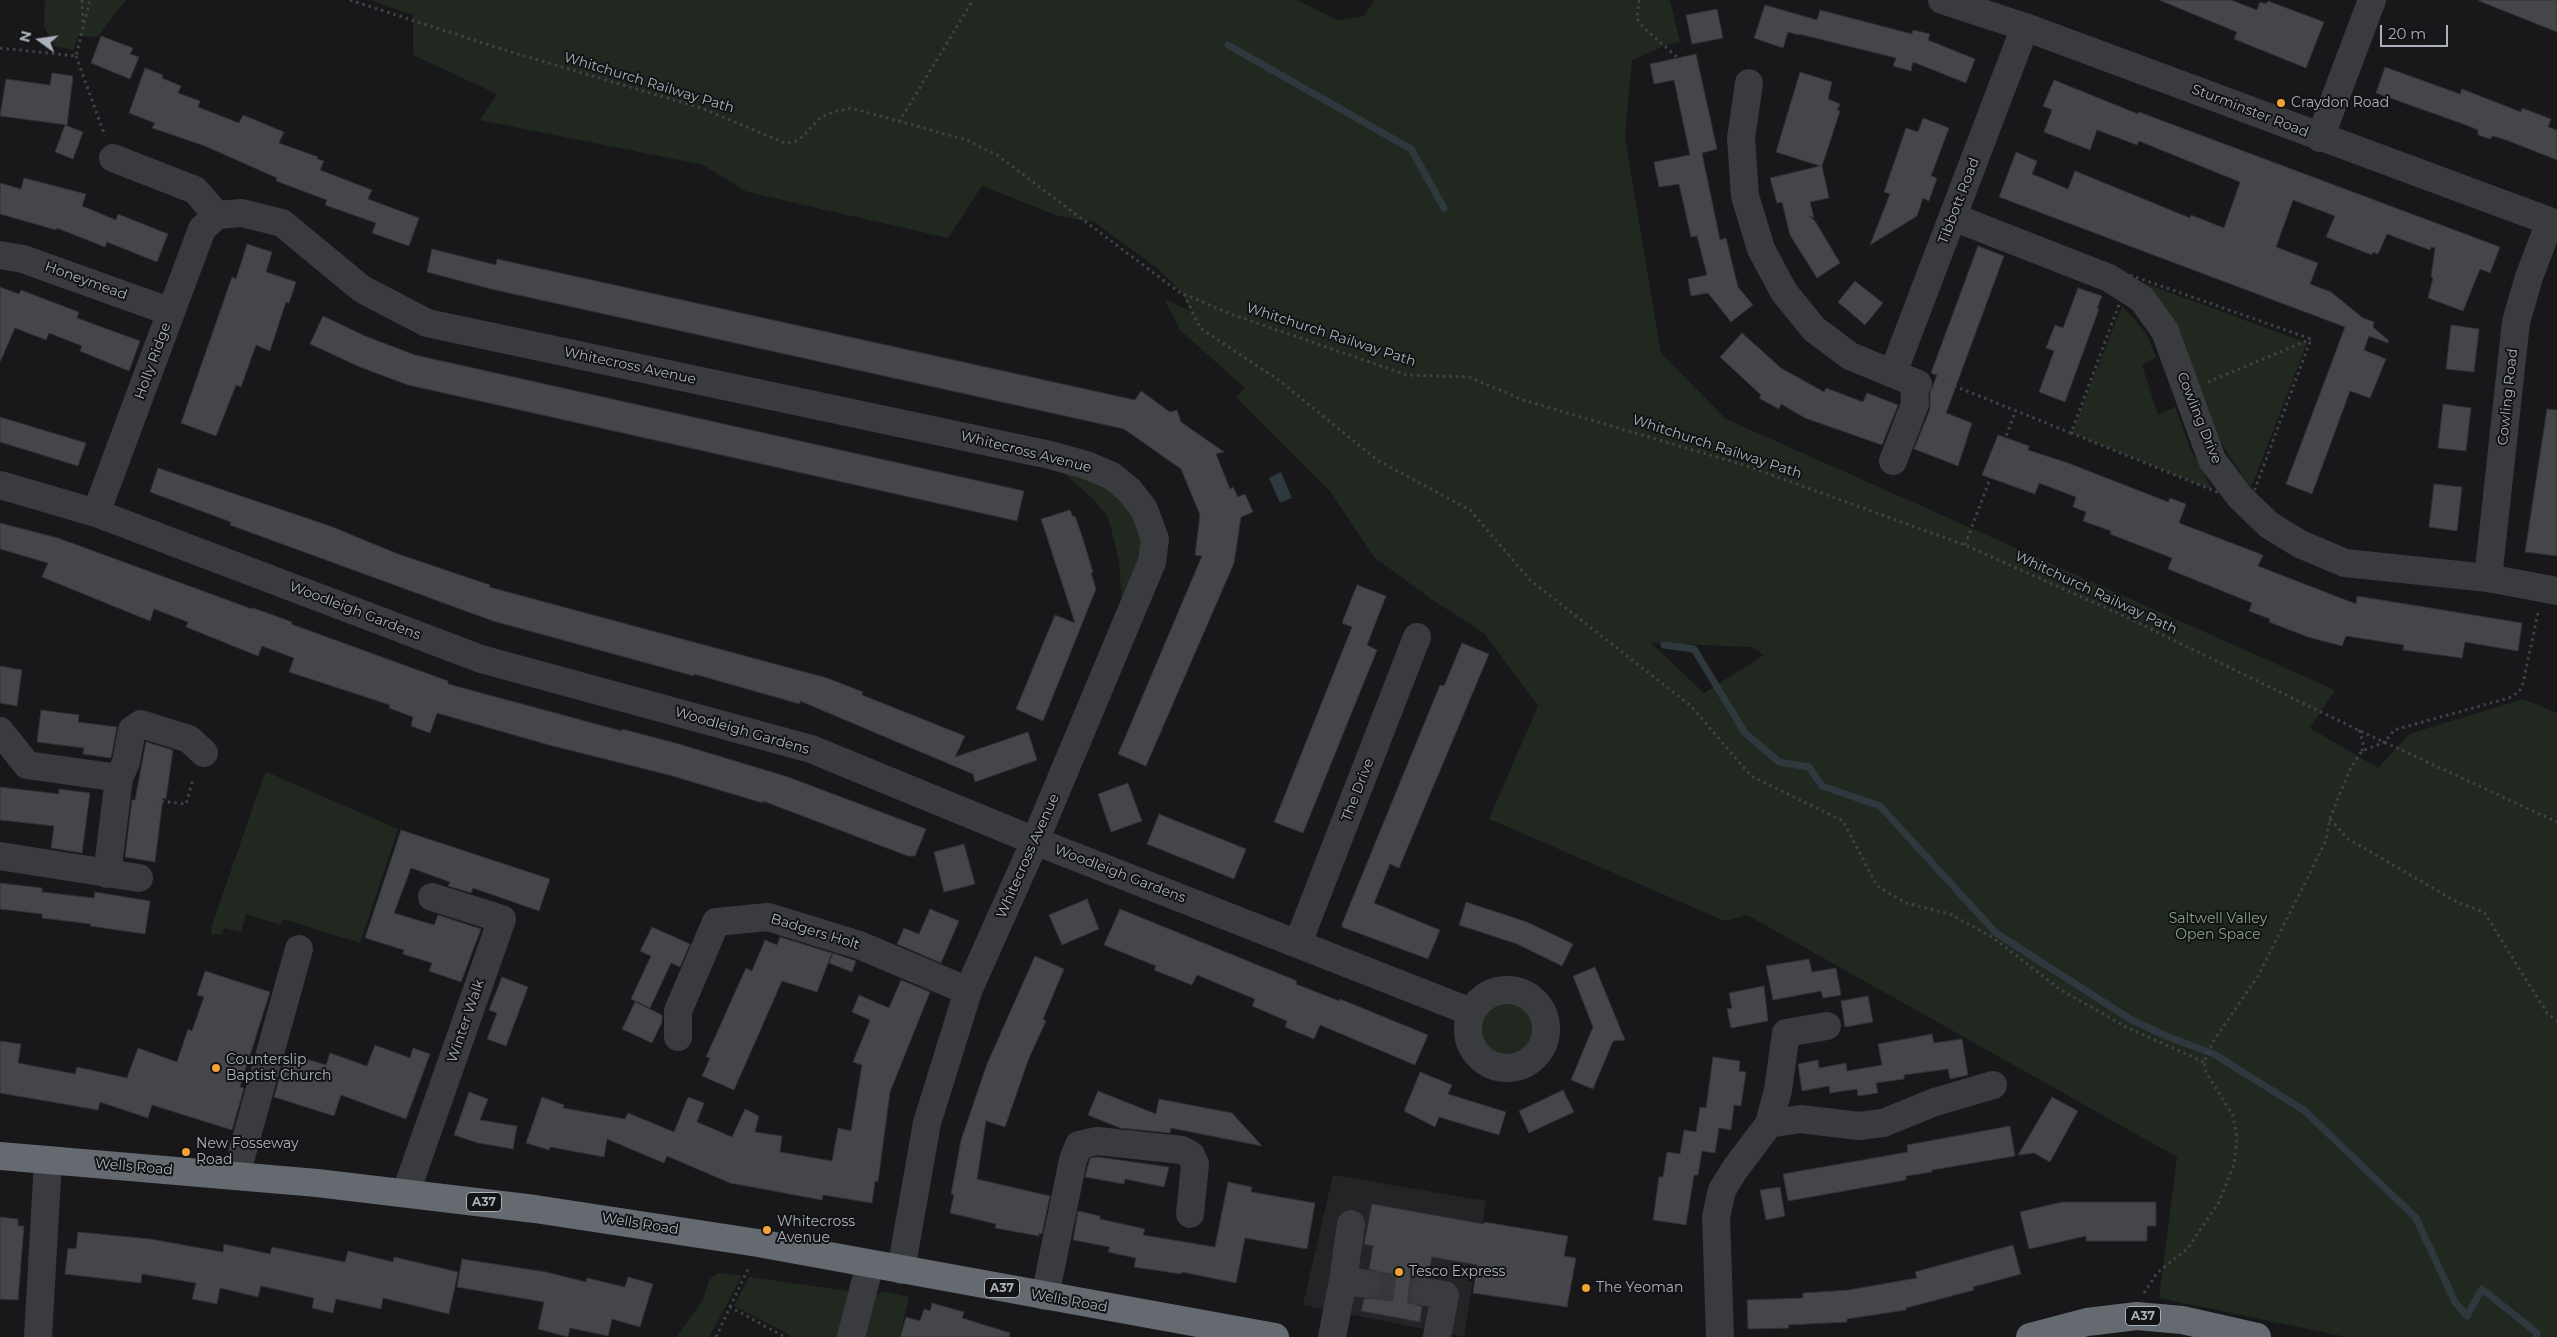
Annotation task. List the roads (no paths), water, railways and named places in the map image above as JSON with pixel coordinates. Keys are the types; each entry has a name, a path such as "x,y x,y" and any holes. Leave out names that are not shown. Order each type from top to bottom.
{"highway":[{"name":"Wells Road","path":"0,1156 236,1175 406,1192 641,1224 758,1243 1045,1296 1188,1329 1257,1336"},
{"name":"A37","path":"2030,1337 2087,1322 2137,1316 2182,1320 2257,1337"}],"street":[{"name":"Sturminster Road","path":"1942,0 2025,27 2320,138 2554,223"},
{"path":"2320,138 2372,0"},
{"name":"Tibbott Road","path":"1893,461 1915,404 1909,380 1953,217 2025,27"},
{"path":"1748,82 1741,138 1745,196 1761,249 1784,292 1814,328 1850,356 1909,380"},
{"path":"113,158 195,190 217,215"},
{"name":"Whitecross Avenue","path":"217,215 242,213 282,223 362,289 427,323 1050,455 1086,465 1112,476 1129,490 1144,509 1154,539 1152,562 1036,841 968,991 927,1123 901,1270"},
{"name":"Holly Ridge","path":"96,513 202,229 217,215"},
{"name":"Cowling Drive","path":"1953,217 2109,278 2142,299 2165,332 2212,460 2249,505 2277,530 2300,544 2345,563 2488,578 2550,590"},
{"name":"Cowling Road","path":"2488,578 2516,322 2529,277 2554,223"},
{"name":"Honeymead","path":"0,255 23,258 171,312"},
{"name":"Woodleigh Gardens","path":"0,485 96,513 481,659 811,750 1036,841 1471,1012"},
{"name":"The Drive","path":"1298,943 1417,637"},
{"path":"106,874 118,787 126,762 132,730 141,724 189,739 204,753"},
{"path":"0,731 27,765 118,787"},
{"path":"0,856 139,878"},
{"name":"Winter Walk","path":"406,1192 502,919 432,897"},
{"name":"Badgers Holt","path":"678,1037 678,1011 716,922 768,917 859,945 968,991"},
{"path":"236,1175 299,949"},
{"path":"1720,1337 1716,1217 1722,1190 1735,1168 1769,1124 1778,1090 1786,1033 1827,1026"},
{"path":"1769,1124 1800,1119 1859,1126 1883,1123 1934,1102 1993,1085"},
{"path":"1045,1296 1073,1160 1079,1145 1097,1141 1182,1150 1191,1155 1195,1164 1190,1214"},
{"path":"38,1337 48,1160"},
{"path":"1332,1337 1355,1282 1351,1224"},
{"path":"850,1337 870,1264"},
{"path":"1425,1292 1445,1295 1437,1337"}],"waterway":[{"path":"1228,45 1411,149 1444,208"},
{"path":"1664,645 1694,649 1745,733 1779,762 1809,767 1822,786 1880,806 1996,933 2130,1019 2166,1036 2214,1054 2305,1111 2416,1218 2455,1302 2467,1316 2482,1289 2537,1333 2536,1337"}],"tunnel":[{"path":"1367,1284 1425,1292"}],"place":[{"name":"Craydon Road","path":"2281,103"},
{"name":"Counterslip Baptist Church","path":"216,1068"},
{"name":"New Fosseway Road","path":"186,1152"},
{"name":"Whitecross Avenue","path":"767,1230"},
{"name":"Tesco Express","path":"1399,1272"},
{"name":"The Yeoman","path":"1586,1288"}],"park label":[{"name":"Saltwell Valley Open Space","path":"2218,928"}]}
